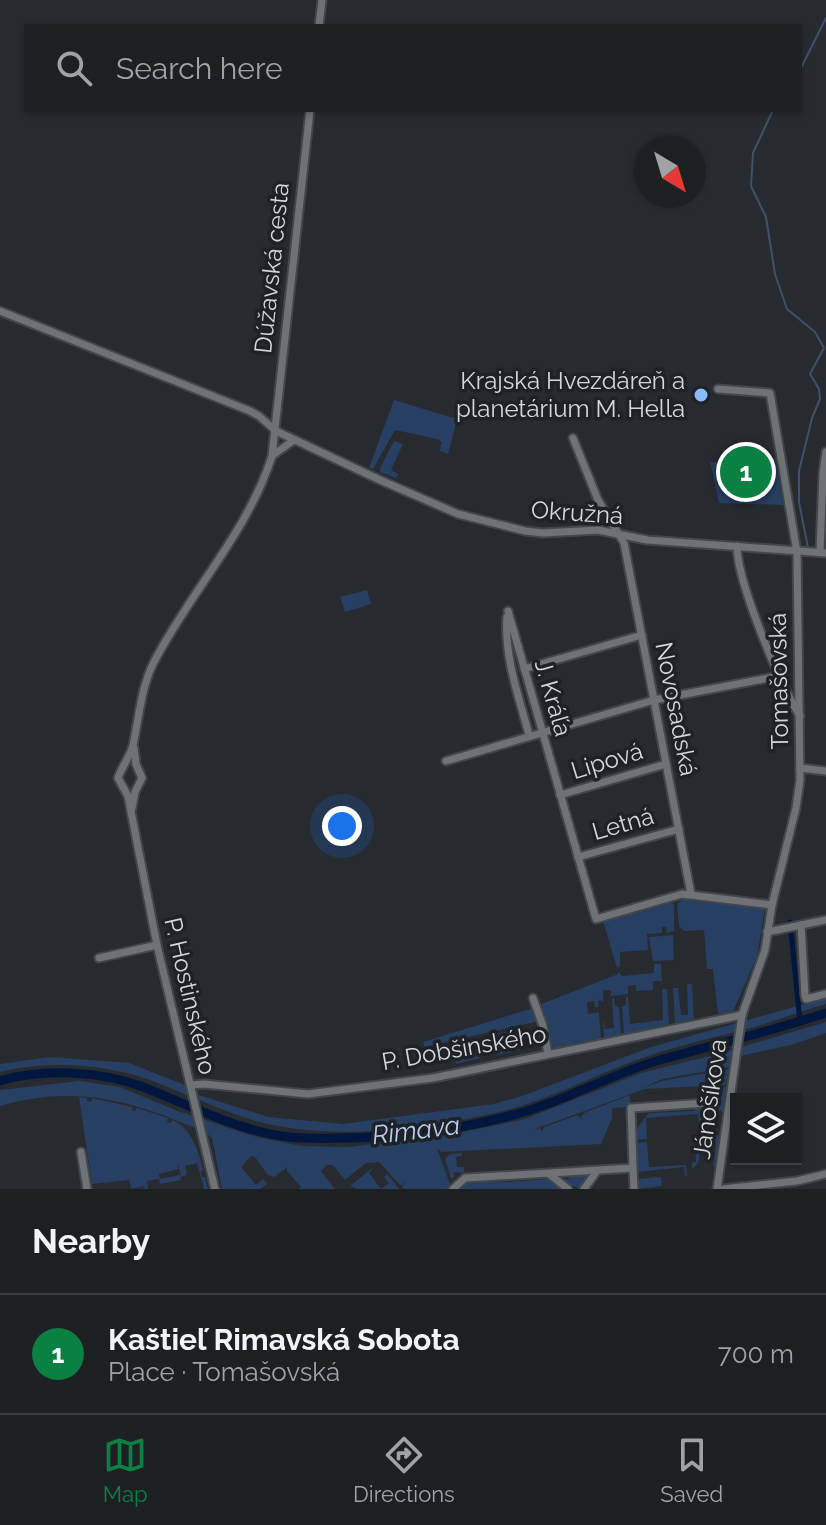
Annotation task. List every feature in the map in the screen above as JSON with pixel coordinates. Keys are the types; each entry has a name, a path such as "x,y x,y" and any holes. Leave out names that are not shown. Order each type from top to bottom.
{"street":[{"path":"319,24 322,0"},
{"name":"Dúžavská cesta","path":"276,431 310,112"},
{"name":"Okružná","path":"0,311 240,406 294,440 475,519 543,533 583,529 647,540 823,552"},
{"name":"Tomašovská","path":"718,389 770,393 797,552 800,768 796,808 762,960 742,1015"},
{"path":"272,456 294,440 277,415"},
{"name":"P. Hostinského","path":"215,1189 157,945 132,812 125,788 118,778 133,742 152,666 176,622 249,511 264,481 276,431"},
{"name":"Novosadská","path":"573,438 590,483 624,543 691,894"},
{"path":"823,552 826,452"},
{"path":"737,546 747,589 779,676 800,716"},
{"name":"J. Kráľa","path":"529,735 505,635 508,611 596,919 691,894"},
{"path":"524,669 642,635"},
{"path":"446,761 654,700 779,676"},
{"name":"P. Hostinského","path":"132,812 142,778 133,742"},
{"name":"Lipová","path":"560,795 666,764"},
{"path":"124,768 138,768"},
{"path":"800,768 826,771"},
{"path":"125,788 137,787"},
{"name":"Letná","path":"578,857 679,829"},
{"path":"691,894 772,905"},
{"path":"767,932 826,920"},
{"path":"795,926 806,999 826,994"},
{"path":"99,958 157,945"},
{"path":"533,998 543,1026 548,1054"},
{"name":"Jánošíkova","path":"720,1189 742,1015"},
{"name":"P. Dobšinského","path":"191,1087 204,1084 308,1094 433,1078 742,1015"},
{"path":"634,1189 631,1108 707,1103"},
{"path":"81,1152 87,1189"},
{"path":"453,1189 465,1178 633,1168"},
{"path":"584,1189 597,1171"},
{"path":"549,1174 568,1189"},
{"path":"720,1189 797,1181 826,1174"}],"shaded area":[{"path":"394,400 457,419 448,454 440,451 442,442 437,439 395,430 373,469 369,468"},
{"path":"394,441 403,444 391,470 398,474 396,478 380,472"},
{"path":"775,458 783,505 719,503 710,462"},
{"path":"367,590 371,604 345,612 340,597"},
{"path":"684,898 765,908 757,957 733,1011 718,1014 713,969 707,969 704,930 684,931 679,926 677,904"},
{"path":"666,902 674,904 674,931 667,933 666,927 662,927 662,933 647,934 648,950 620,952 617,968 603,921"},
{"path":"673,935 674,960 653,961 649,937"},
{"path":"654,964 661,964 662,981 653,981 653,990 636,991 636,985 628,986 628,994 611,996 611,990 603,990 603,1002 599,999 598,1007 595,1007 594,1001 587,1002 588,1014 599,1012 601,1038 553,1048 550,1046 539,1005 618,974 618,971 622,976 654,973"},
{"path":"687,984 692,984 694,1019 675,1023 673,988 678,988 681,1015 688,1015"},
{"path":"662,989 667,989 669,1024 624,1034 622,1007 626,1005 626,997 630,1024 663,1020"},
{"path":"612,998 615,1006 619,1007 621,1034 604,1038 603,1017 605,1029 614,1028"},
{"path":"826,998 826,1004 651,1055 527,1104 461,1120 410,1128 330,1132 269,1124 234,1114 150,1080 95,1067 37,1066 0,1072 0,1064 50,1057 129,1063 185,1085 189,1092 269,1117 343,1124 494,1104 651,1047"},
{"path":"533,1008 539,1021 429,1046 426,1051 423,1042"},
{"path":"826,1022 826,1033 791,1045 731,1058 730,1067 662,1079 643,1088 662,1081 729,1069 725,1085 645,1089 532,1130 540,1128 542,1131 544,1127 578,1115 580,1118 584,1113 630,1095 631,1132 627,1135 626,1132 630,1130 629,1107 612,1108 612,1118 601,1144 441,1152 437,1148 451,1187 449,1189 404,1189 405,1179 401,1186 379,1162 366,1163 345,1180 333,1165 327,1165 321,1171 335,1189 299,1189 301,1187 287,1167 274,1177 268,1175 251,1156 241,1167 256,1185 263,1179 267,1184 260,1189 222,1189 212,1138 199,1129 153,1111 110,1100 66,1096 22,1100 0,1106 0,1090 80,1081 120,1087 175,1110 253,1136 301,1146 350,1147 458,1133 525,1119 641,1073"},
{"path":"516,1029 511,1033 513,1043 519,1042 520,1050 497,1055 495,1047 501,1046 499,1036 492,1035"},
{"path":"476,1038 471,1042 473,1051 479,1051 480,1058 456,1064 454,1056 460,1054 458,1045 451,1044"},
{"path":"727,1087 723,1111 704,1108 705,1131 719,1136 715,1166 716,1145 702,1143 698,1163 692,1169 692,1163 696,1162 695,1141 700,1140 698,1114 646,1118 647,1139 634,1140 634,1132 649,1113 695,1111 695,1106 713,1104 713,1100 719,1099 719,1090 712,1088"},
{"path":"79,1097 91,1102 92,1098 132,1107 135,1111 137,1108 168,1118 167,1122 171,1123 172,1120 179,1124 194,1142 208,1189 204,1189 197,1163 185,1166 187,1175 181,1177 178,1164 178,1169 159,1174 160,1179 180,1175 181,1180 160,1184 159,1179 147,1181 148,1189 138,1189 144,1186 131,1189 129,1180 92,1184"},
{"path":"647,1142 649,1167 686,1165 687,1176 684,1167 637,1172 634,1143"},
{"path":"462,1153 462,1156 456,1157 457,1167 464,1167 464,1173 454,1172 454,1178 451,1178 445,1159 450,1154"},
{"path":"375,1166 369,1173 381,1189 350,1186"},
{"path":"387,1174 399,1189 381,1189 389,1183 384,1177"},
{"path":"591,1174 580,1189 558,1179 561,1175 563,1179 569,1179 569,1175"},
{"path":"661,1177 662,1186 638,1189 637,1179"},
{"path":"549,1179 565,1189 456,1189 467,1181"}],"waterway":[{"path":"802,66 826,18"},
{"path":"772,112 753,153 751,186 766,217 775,274 787,309 815,332 824,348 810,374 819,389 820,399 799,471 799,502 808,548"},
{"path":"790,922 800,1022"},
{"name":"Rimava","path":"0,1081 54,1073 109,1077 143,1087 222,1120 263,1132 305,1138 389,1136 473,1124 527,1111 646,1064 826,1013"}],"place":[{"name":"Krajská Hvezdáreň a planetárium M. Hella","path":"701,395"},
{"name":"Kaštieľ Rimavská Sobota","path":"746,472"}]}
